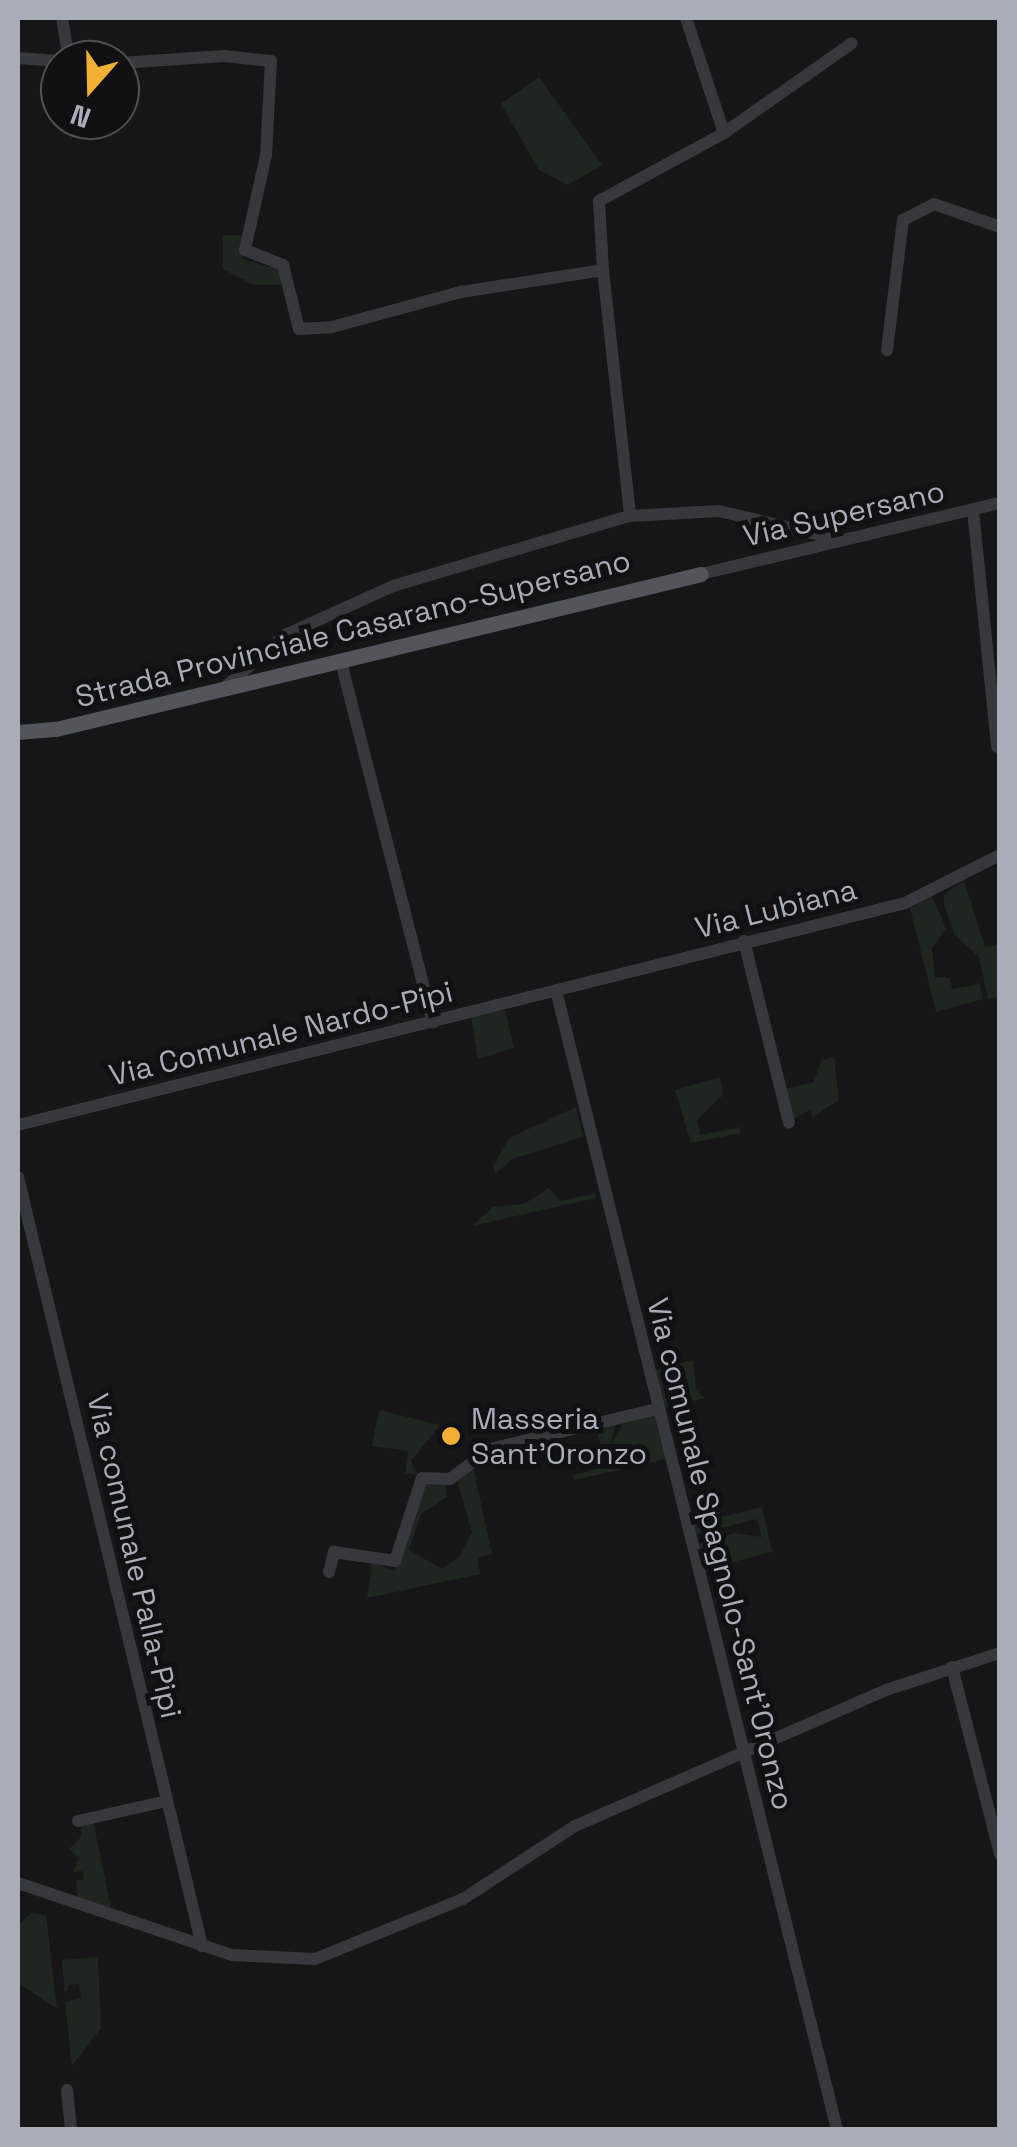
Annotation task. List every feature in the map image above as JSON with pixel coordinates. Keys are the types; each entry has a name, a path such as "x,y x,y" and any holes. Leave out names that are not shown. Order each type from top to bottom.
{"main road":[{"name":"Strada Provinciale Casarano-Supersano","path":"18,732 222,690 701,574"}],"street":[{"path":"686,18 724,133"},
{"path":"630,516 603,270 600,201 724,133 852,43"},
{"path":"140,62 224,56 271,60 266,155 245,252 282,265 299,329 332,327 462,292 603,270"},
{"path":"887,350 903,220 934,204 1000,227"},
{"name":"Via Supersano","path":"701,574 1000,503"},
{"path":"973,510 998,747"},
{"path":"222,690 285,635 393,586 630,516 719,511 842,540"},
{"path":"341,662 433,1022"},
{"name":"Via Lubiana","path":"556,990 905,903 1000,855"},
{"path":"744,941 789,1124"},
{"name":"Via Comunale Nardo-Pipi","path":"18,1125 556,990"},
{"name":"Via comunale Spagnolo-Sant'Oronzo","path":"556,990 837,2130"},
{"name":"Via comunale Palla-Pipi","path":"18,1176 202,1946"},
{"path":"329,1572 334,1552 395,1561 422,1478 450,1479 490,1449 657,1409"},
{"path":"18,1883 202,1946 262,1960 314,1959 380,1938 463,1899 575,1826 952,1667 1000,1653"},
{"path":"952,1667 1000,1854"},
{"path":"78,1821 167,1801"},
{"path":"67,2090 71,2130"}],"shaded area":[{"path":"539,77 602,165 568,185 539,170 501,104"},
{"path":"223,235 241,235 242,259 281,270 281,285 254,285 223,269"},
{"path":"964,880 985,947 999,944 999,997 988,999 979,957 954,934 944,904 944,895"},
{"path":"932,896 946,928 932,948 935,977 950,978 952,989 980,984 983,999 936,1012 910,908"},
{"path":"505,1010 514,1048 478,1059 471,1016"},
{"path":"834,1057 839,1100 813,1117 810,1110 793,1119 786,1089 814,1082 821,1060"},
{"path":"720,1077 723,1095 697,1120 700,1135 740,1127 741,1133 691,1143 675,1090"},
{"path":"576,1107 583,1137 512,1159 495,1174 493,1166 509,1138"},
{"path":"549,1188 561,1201 595,1193 596,1198 472,1226 493,1207 524,1204"},
{"path":"693,1360 696,1390 705,1398 663,1408 654,1371 667,1367 679,1374 680,1363"},
{"path":"379,1410 440,1425 411,1461 418,1475 405,1473 408,1451 372,1446"},
{"path":"654,1413 666,1459 575,1480 573,1475 605,1467 596,1426 617,1422 605,1458 624,1420"},
{"path":"472,1462 492,1554 478,1558 480,1574 367,1598 372,1562 395,1571 419,1485 445,1482 447,1497 421,1514 409,1550 442,1569 460,1556 472,1532 457,1480"},
{"path":"762,1507 772,1552 702,1570 695,1545 735,1533 762,1537 757,1519 694,1535 692,1524"},
{"path":"93,1821 112,1912 78,1900 76,1881 84,1879 82,1871 73,1872 79,1858 69,1849 81,1837 81,1824"},
{"path":"31,1913 46,1915 57,2009 18,1983 18,1926"},
{"path":"98,1957 101,2028 72,2066 65,2002 81,1998 79,1984 69,1985 65,1994 62,1960"}],"place":[{"name":"Masseria Sant'Oronzo","path":"451,1436"}]}
